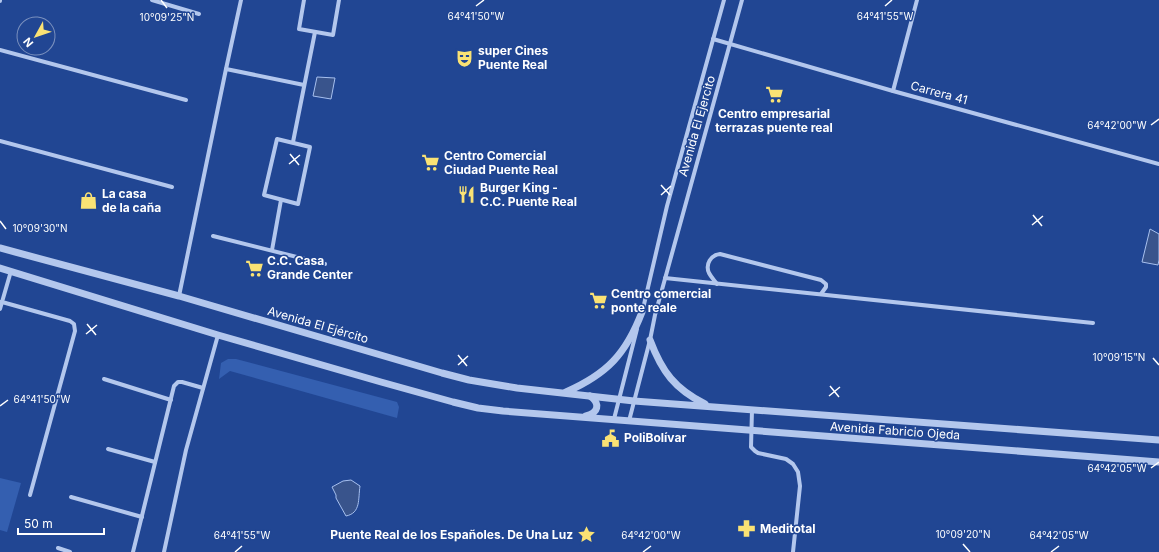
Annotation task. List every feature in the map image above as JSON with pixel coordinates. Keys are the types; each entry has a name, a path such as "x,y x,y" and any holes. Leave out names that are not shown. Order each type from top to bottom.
{"street":[{"path":"152,0 199,14"},
{"path":"179,296 226,69 242,0"},
{"path":"304,0 299,29 333,35 339,0"},
{"name":"Avenida El Ejercito","path":"614,419 642,312 667,206 713,39 722,0"},
{"name":"Avenida El Ejercito","path":"629,421 650,340 655,314 742,0"},
{"path":"893,91 917,0"},
{"path":"293,142 315,32"},
{"name":"Carrera 41","path":"713,39 893,91 1159,164"},
{"path":"0,50 186,100"},
{"path":"226,69 304,85"},
{"path":"277,139 293,142 310,147 298,204 264,195 277,139"},
{"path":"0,141 172,187"},
{"path":"272,250 281,200"},
{"path":"213,236 325,264"},
{"name":"Avenida El Ejército","path":"0,248 179,296 469,380 517,388 566,392 634,401"},
{"path":"717,284 708,272 708,265 712,257 716,254 720,254 821,280 826,284 826,287 821,294"},
{"path":"0,268 218,335 453,402 478,408 503,411 583,416 629,421"},
{"path":"0,309 11,271"},
{"path":"665,278 1093,323"},
{"path":"1,302 70,321 74,324 75,331 30,495"},
{"path":"566,392 583,385 613,362 625,347 635,330 642,312"},
{"path":"164,552 186,450 218,335"},
{"path":"650,340 656,357 678,387 693,398 709,406"},
{"path":"104,379 171,400"},
{"path":"133,552 174,386 178,382 182,382 203,388"},
{"path":"583,416 594,413 597,408 597,403 590,396"},
{"name":"Avenida Fabricio Ojeda","path":"634,401 1159,440"},
{"path":"752,410 751,447 755,451 786,459 793,464 798,472 800,486 793,552"},
{"name":"Avenida Fabricio Ojeda","path":"629,421 1159,462"},
{"path":"108,449 155,462"},
{"path":"71,498 142,517"},
{"path":"58,548 70,552"}],"shaded area":[{"path":"317,77 335,78 331,99 313,96"},
{"path":"1150,229 1159,234 1158,265 1142,262"},
{"path":"228,359 236,359 397,402 399,407 397,418 230,371 219,379 221,363"},
{"path":"0,478 21,483 7,532 0,530"},
{"path":"351,480 360,486 359,500 354,512 346,516 332,487 343,481"}],"place":[{"name":"super Cines Puente Real","path":"465,58"},
{"name":"Centro empresarial terrazas puente real","path":"774,95"},
{"name":"Centro Comercial Ciudad Puente Real","path":"431,163"},
{"name":"Burger King - C.C. Puente Real","path":"467,195"},
{"name":"La casa de la caña","path":"89,201"},
{"name":"C.C. Casa Grande Center","path":"254,268"},
{"name":"Centro comercial ponte reale","path":"598,301"},
{"name":"PoliBolívar","path":"611,438"},
{"name":"Meditotal","path":"747,529"},
{"name":"Puente Real de los Españoles. De Una Luz","path":"586,535"}]}
